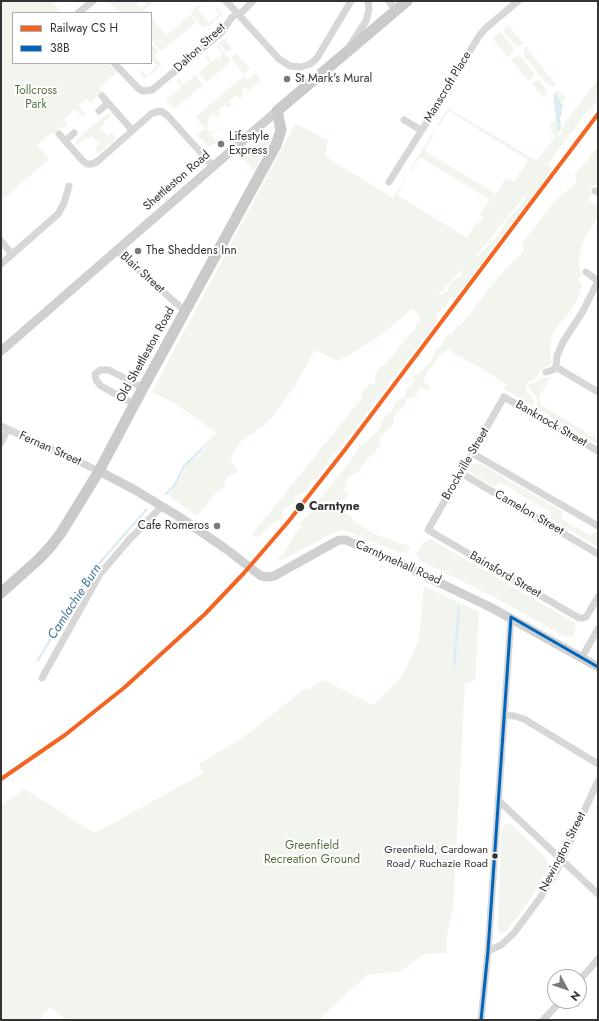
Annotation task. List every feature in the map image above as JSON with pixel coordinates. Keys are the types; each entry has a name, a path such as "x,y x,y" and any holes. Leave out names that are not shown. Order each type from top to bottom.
{"main road":[{"name":"Shettleston Road","path":"277,112 407,1"},
{"name":"Old Shettleston Road","path":"1,593 39,559 51,546 61,533 99,471 279,139 281,130 277,112"}],"street":[{"path":"79,12 93,1"},
{"path":"226,1 279,59 290,66 310,64 318,58 351,1"},
{"name":"Dalton Street","path":"115,64 137,87 143,91 149,91 156,88 221,33 230,19 246,10 253,1"},
{"path":"344,54 366,20 369,9 368,1"},
{"path":"389,1 395,11"},
{"name":"Manscroft Place","path":"389,182 478,36 518,1"},
{"path":"102,96 132,130"},
{"path":"99,111 108,103"},
{"path":"59,134 85,163 92,164 98,161 151,114 161,111 167,115 214,167"},
{"name":"Shettleston Road","path":"3,347 277,112"},
{"path":"404,120 421,130"},
{"path":"65,141 74,133"},
{"path":"1,264 58,214 64,203 69,186"},
{"path":"1,241 12,254"},
{"name":"Blair Street","path":"116,250 185,312"},
{"path":"546,372 553,370 556,367 557,356 567,335 598,281 586,272"},
{"path":"556,367 598,392"},
{"path":"134,404 101,386 96,380 95,374 100,370 109,370 143,388"},
{"name":"Banknock Street","path":"504,397 598,451"},
{"name":"Brockville Street","path":"428,530 504,397"},
{"path":"1,443 4,428"},
{"name":"Fernan Street","path":"4,428 99,471"},
{"name":"Camelon Street","path":"472,453 598,526"},
{"name":"Carntynehall Road","path":"99,471 162,506 214,541 259,575 264,577 270,577 279,573 339,540 346,540 511,617 598,667"},
{"name":"Camelon Street","path":"460,473 598,554"},
{"path":"42,678 100,574 124,545 162,506"},
{"name":"Bainsford Street","path":"428,530 579,618 583,618 588,614 598,597"},
{"path":"482,1020 511,617"},
{"path":"582,657 598,629"},
{"path":"504,715 524,719 598,764"},
{"name":"Newington Street","path":"488,951 501,945 514,933 540,898 556,872 598,781"},
{"path":"498,800 598,894"},
{"path":"587,972 598,959"},
{"path":"543,1020 553,1009"}],"green space":[{"name":"Tollcross Park","path":"1,1 52,1 61,12 12,12 12,64 109,64 117,72 99,88 102,91 91,103 87,99 79,106 86,114 82,117 75,109 64,119 67,124 49,134 37,145 49,159 1,201"},
{"path":"108,1 135,1 141,8 149,1 154,1 144,10 145,12 118,12"},
{"path":"200,4 202,6 198,10 209,23 219,14 214,8 216,7 223,14 208,27 207,25 203,28 190,13"},
{"path":"190,15 196,23 161,51 154,44 160,38 154,43 152,41 152,19 167,35"},
{"path":"508,25 524,44 517,46 502,30"},
{"path":"500,32 513,47 513,52 509,58 492,38"},
{"path":"228,36 225,40 232,48 227,53 219,43"},
{"path":"152,44 158,51 155,54 155,57 162,65 145,79 139,72 142,70 147,76 156,65 152,61"},
{"path":"218,45 231,61 207,82 197,70 200,72 210,63 205,57 207,55 212,62 217,57 219,60 221,58 220,55 222,53 217,46"},
{"path":"526,47 556,85 549,86 524,56 523,51"},
{"path":"236,53 250,68 244,74 231,58"},
{"path":"517,56 521,57 534,73 533,77 529,81 511,60"},
{"path":"193,73 203,85 174,109 166,100 181,87 176,81 179,79 184,85 194,76 192,74"},
{"path":"255,73 261,80 249,91 245,87 242,90 243,96 240,99 236,95 230,100 231,106 228,108 225,105 219,110 220,115 217,118 213,114 208,119 209,125 206,128 211,133 231,121 211,135 218,142 209,147 197,135 205,128 195,117 244,76 247,80"},
{"path":"598,79 598,100 586,113 547,164 553,169 455,298 450,298 445,307 437,314 436,316 438,320 346,440 345,439 344,444 327,462 328,464 324,466 324,469 319,472 319,476 316,479 311,480 310,485 306,490 295,496 296,501 294,504 286,507 282,513 282,519 276,521 257,538 254,536 254,532 362,398 363,391 370,383 375,385 375,375 380,367 385,365 413,330 415,330 417,323 420,322 420,317 412,310 412,308 378,337 338,361 315,350 294,387 268,422 240,442 232,455 231,460 233,465 237,467 237,473 232,473 228,476 225,485 214,495 197,516 168,495 177,485 186,466 205,450 201,447 217,433 177,405 152,392 295,124 328,140 325,156 393,198 405,179 397,195 467,238 477,222 480,224 484,217 480,215 490,200 420,157 411,171 409,171 432,134 434,135 425,151 496,194 506,178 514,182 528,160 449,111 439,126 437,126 448,108 537,161 556,136 549,123 554,122 557,119 557,135 562,132 562,127","holes":["528,191 522,205 507,219 500,232 480,255 475,256","465,266 461,272 461,277 456,278 450,285 448,291 436,297"]},
{"path":"537,80 540,81 546,89 545,99 532,84"},
{"path":"554,91 558,91 564,95 565,98 563,102 560,100"},
{"path":"108,113 112,115 100,128 108,136 112,133 116,138 99,153 95,148 99,144 92,136 88,139 86,138 77,145 75,143 77,139"},
{"path":"263,138 268,143 254,171 241,156"},
{"path":"598,147 598,185 594,185 591,188 590,192 592,194 588,200 598,206 598,217 583,242 579,257 581,275 578,280 582,284 574,306 553,332 550,344 551,363 541,370 536,378 525,385 526,390 534,400 534,407 504,389 506,384 494,377 492,374 488,374 487,371 456,355 449,349 447,350 439,356 432,367 427,371 427,375 423,378 424,382 430,389 427,390 420,388 418,389 417,395 406,400 406,404 394,416 393,424 380,436 381,445 377,448 376,452 368,458 357,473 352,474 347,479 345,484 346,486 342,490 347,492 349,495 341,501 341,511 349,514 352,517 352,520 372,533 410,546 407,553 403,551 401,553 341,530 286,558 276,561 284,553 295,534 302,526 300,524 357,452 358,445 362,445 378,431 384,418 392,411 394,404 405,397 406,390 415,380 414,376 432,360 434,352 443,343 447,335 451,335 456,327 460,326 501,274 523,252 523,242 554,202 576,183 575,174"},
{"path":"543,377 551,377 539,397 541,405 598,440 598,444 537,409 537,398 528,385"},
{"path":"475,463 481,464 560,510 563,514 561,519 591,536 594,533 598,533 598,547 552,520 550,517 551,512 542,507 540,508 540,506 500,482 496,486 493,486 473,474 470,468"},
{"path":"430,539 575,623 574,626 576,630 572,637 568,635 566,637 496,598 419,560 420,557 416,555 424,542"},
{"name":"Greenfield Recreation Ground","path":"424,586 479,612 475,680 465,684 453,907 447,936 447,953 424,954 401,971 367,975 318,1020 67,1020 50,1007 39,1020 1,1020 1,806 24,789 95,833 204,773 199,764 242,738 306,688 308,690 323,680 374,705 402,676 419,640"},
{"path":"505,824 512,825 547,859 549,867 530,899 507,931 501,934 498,931 501,830"}],"shaded area":[{"path":"555,93 563,107 560,118 561,129 558,133 553,95"}],"waterway":[{"name":"Camlachie Burn","path":"166,494 175,485 184,466 202,449"},
{"name":"Camlachie Burn","path":"38,660 90,574 146,510"},
{"path":"454,665 459,607"}],"transit line":[{"path":"1,779 65,735 125,687 205,614 244,573 288,522 344,451 598,114"},
{"name":"38B","path":"511,617 598,667"},
{"name":"38B","path":"481,1020 488,951 511,617"}],"place":[{"name":"St Mark's Mural","path":"287,79"},
{"name":"Lifestyle Express","path":"221,144"},
{"name":"The Sheddens Inn","path":"138,251"},
{"name":"Carntyne","path":"300,507"},
{"name":"Cafe Romeros","path":"217,526"},
{"name":"Greenfield, Cardowan Road/ Ruchazie Road","path":"495,856"}]}
